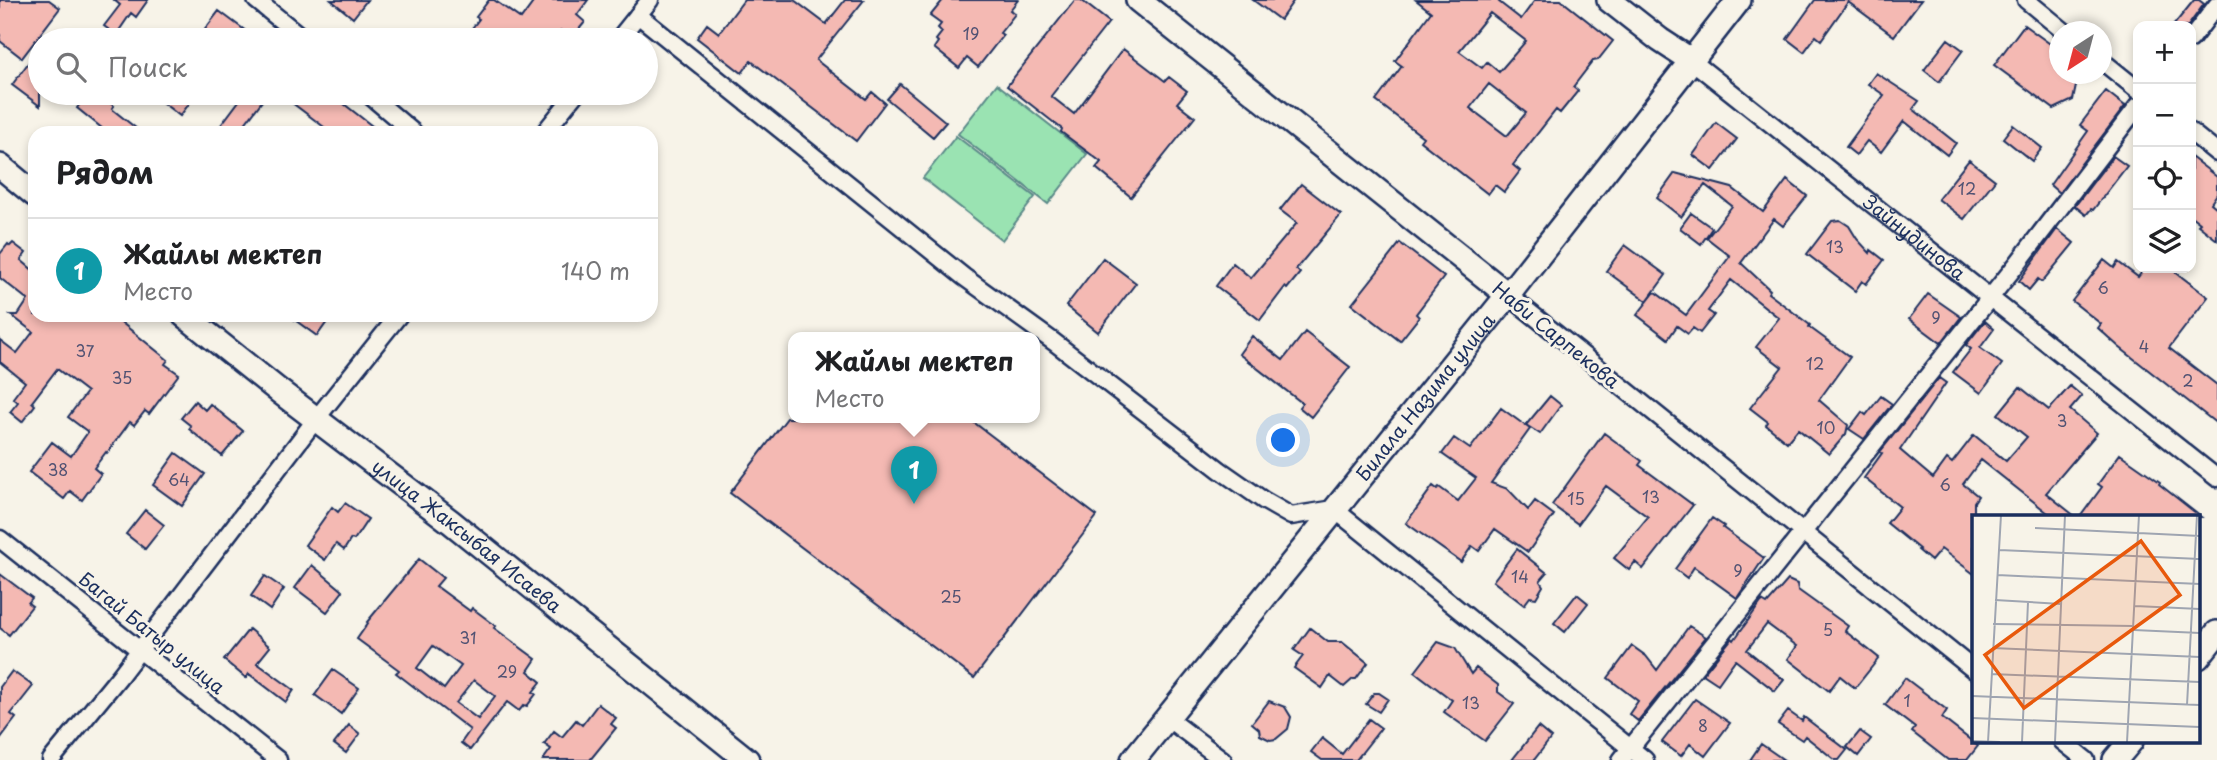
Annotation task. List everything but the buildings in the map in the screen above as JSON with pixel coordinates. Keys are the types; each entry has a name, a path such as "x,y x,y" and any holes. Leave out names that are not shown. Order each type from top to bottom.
{"street":[{"path":"256,0 290,28"},
{"path":"628,28 650,0"},
{"name":"Наби Сарпекова","path":"1138,0 1972,668"},
{"name":"Зайнудинова","path":"1609,0 1692,61 2217,478"},
{"name":"Билала Назима улица","path":"1133,760 1507,295 1739,0"},
{"path":"2026,0 2052,21"},
{"path":"2196,32 2217,5"},
{"path":"638,15 654,28"},
{"path":"658,31 964,277 1054,342 1220,470 1291,516 1334,509 1626,754 1645,760"},
{"path":"2112,69 2133,86"},
{"path":"381,105 406,126"},
{"path":"550,126 566,105"},
{"path":"1626,754 2133,112"},
{"path":"2196,136 2217,153"},
{"path":"0,166 28,189"},
{"name":"улица Жаксыбая Исаева","path":"193,322 451,522 747,760"},
{"path":"51,760 120,677 316,419 393,322"},
{"name":"Багай Батыр улица","path":"0,539 278,760"},
{"path":"2200,654 2217,632"},
{"path":"1166,717 1223,760"},
{"path":"2064,742 2087,760"},
{"path":"2115,760 2130,742"}],"green space":[{"path":"997,84 1087,154 1048,204 958,134"},
{"path":"956,136 1035,197 1002,240 923,178"}],"place":[{"name":"Жайлы мектеп","path":"914,504"}]}
